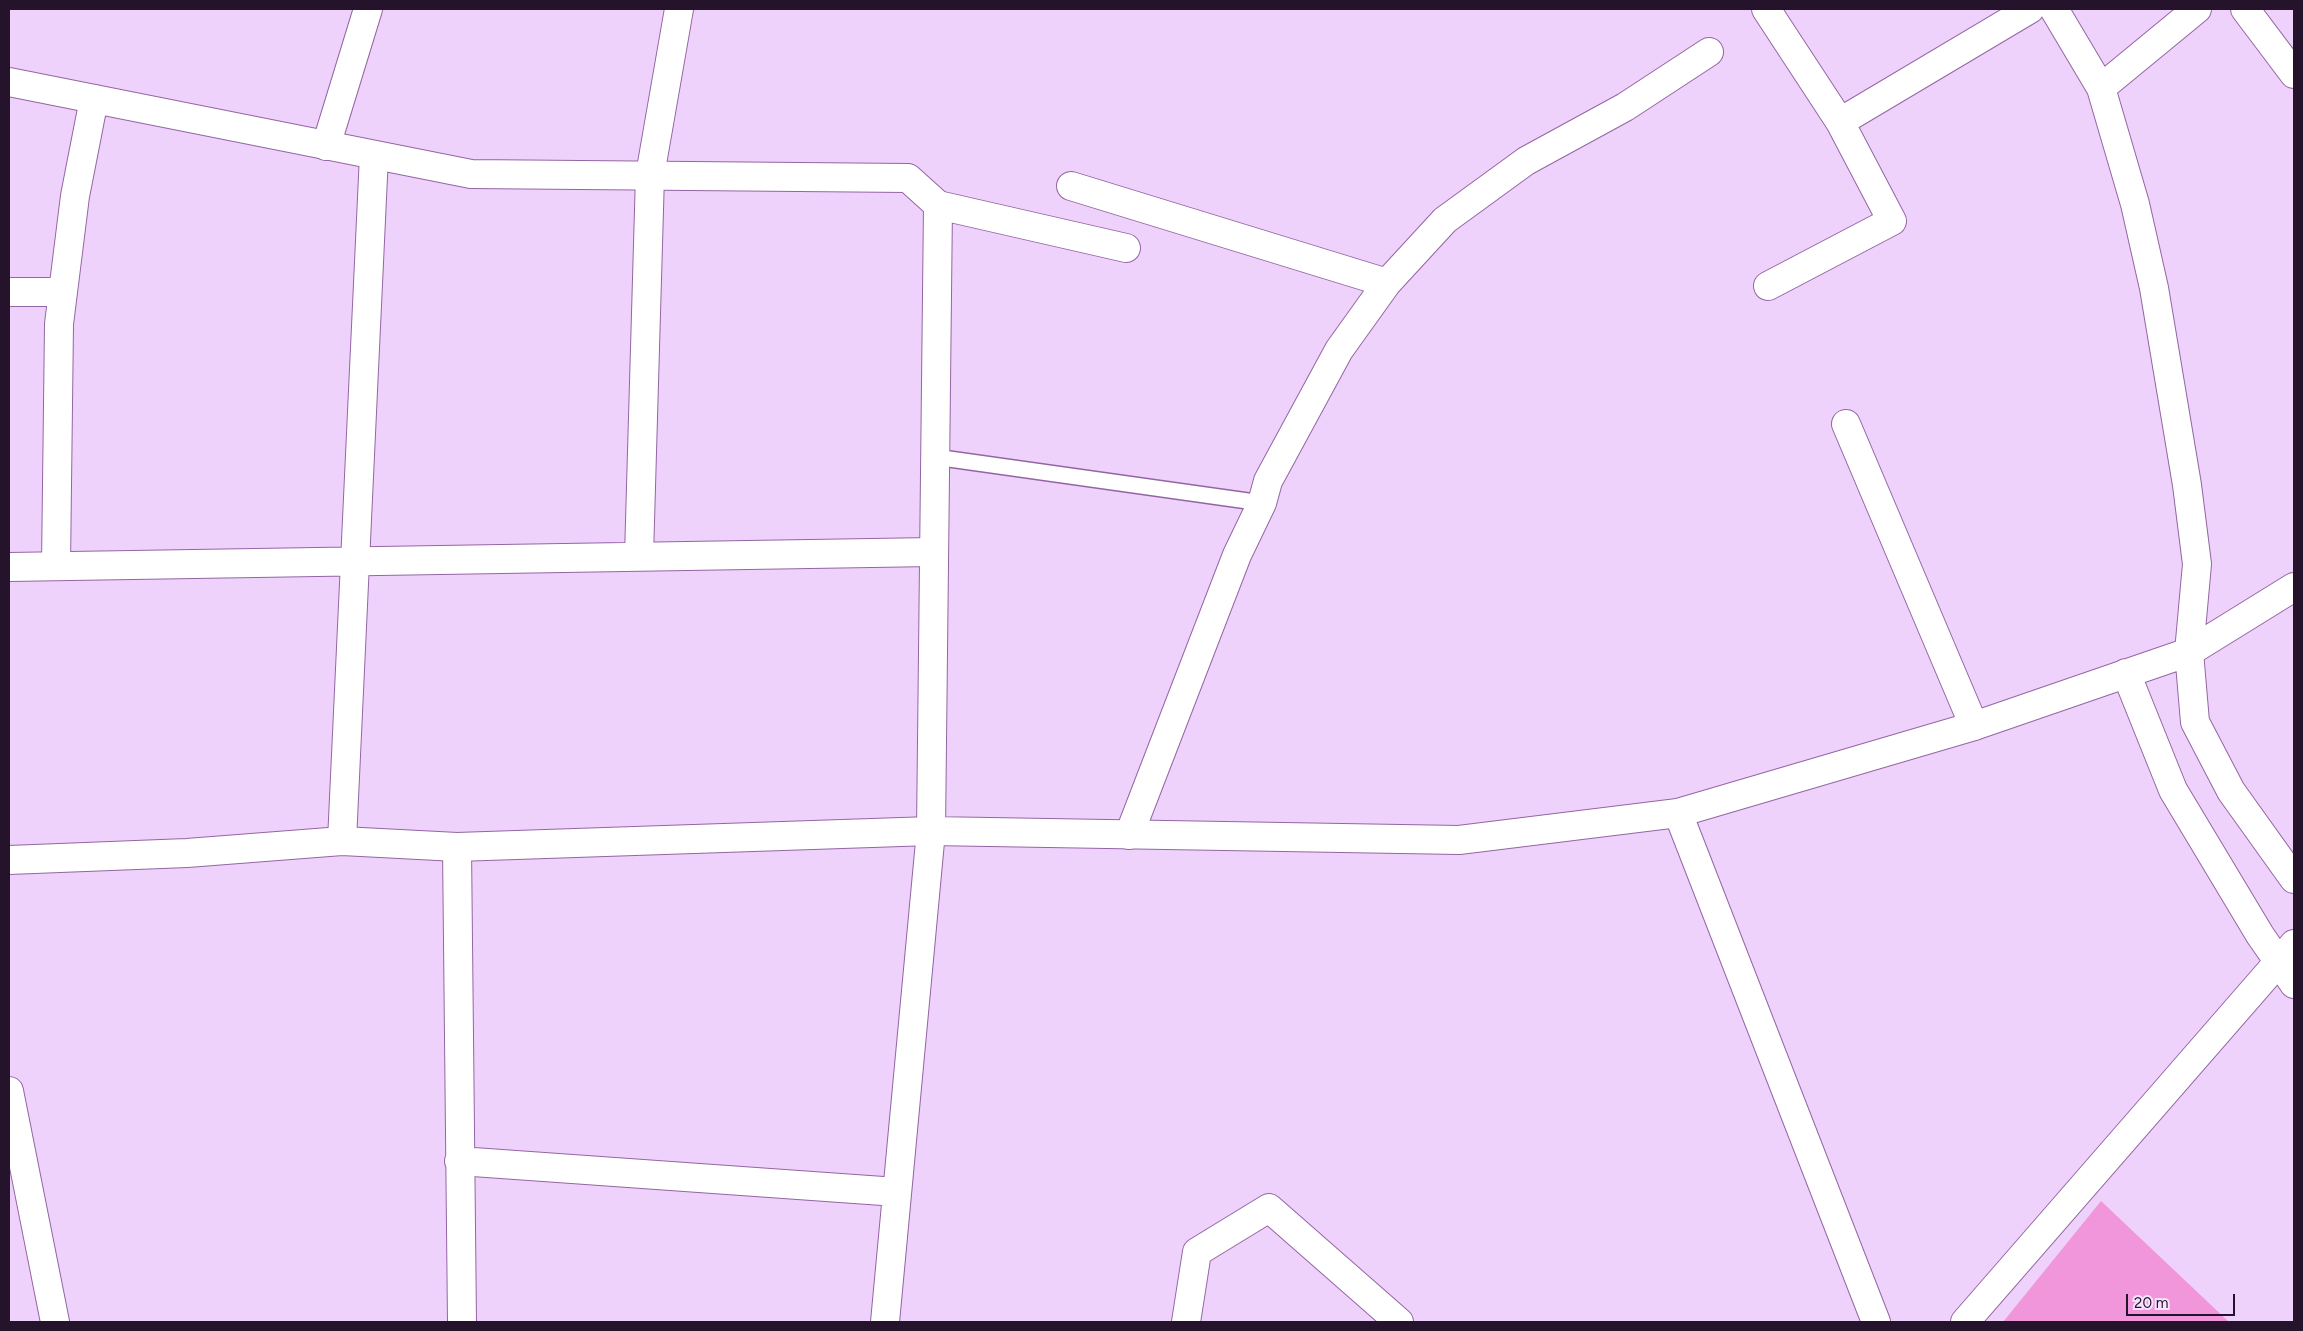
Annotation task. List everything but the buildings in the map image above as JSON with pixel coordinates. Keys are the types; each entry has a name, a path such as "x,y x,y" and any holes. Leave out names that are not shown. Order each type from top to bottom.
{"street":[{"path":"326,146 368,9"},
{"path":"639,556 650,175 679,9"},
{"path":"1766,9 1840,122 1892,221 1768,286"},
{"path":"1840,122 2030,9"},
{"path":"2054,9 2101,88 2135,204 2154,288 2187,485 2197,564 2189,652 2195,722 2230,791 2294,879"},
{"path":"2101,88 2197,9"},
{"path":"2245,9 2294,74"},
{"path":"1129,834 1237,555 1262,502 1268,481 1339,350 1387,283 1445,220 1526,161 1625,107 1678,70 1709,52"},
{"path":"9,82 471,174 908,178 938,205 1126,248"},
{"path":"56,566 60,324 75,196 94,99"},
{"path":"342,841 374,155"},
{"path":"1071,186 1387,283"},
{"path":"885,1322 931,831 938,205"},
{"path":"9,292 63,292"},
{"path":"1846,424 1974,726"},
{"path":"9,567 933,552"},
{"path":"9,860 187,853 342,841 457,847 931,831 1459,840 1678,813 1974,726 2189,652 2294,587"},
{"path":"2126,674 2173,790 2260,935 2286,953 2294,984"},
{"path":"1678,813 1876,1322"},
{"path":"457,847 462,1322"},
{"path":"1964,1322 2286,953"},
{"path":"9,1091 55,1322"},
{"path":"459,1161 897,1192"},
{"path":"1186,1322 1197,1252 1269,1208 1399,1322"},
{"path":"42,1258 63,1322"}],"lane":[{"path":"935,457 1262,502"}]}
